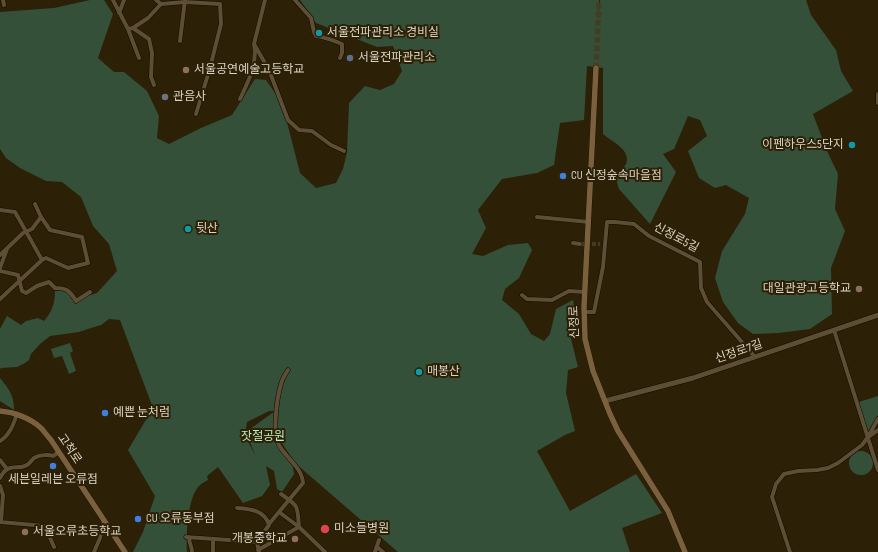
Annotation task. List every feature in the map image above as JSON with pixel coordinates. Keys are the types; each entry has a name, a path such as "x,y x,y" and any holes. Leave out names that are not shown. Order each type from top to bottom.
{"main road":[{"name":"신정로","path":"596,68 584,312 585,339 593,371 618,431 668,511 685,552"},
{"name":"고척로","path":"0,410 16,414 40,427 59,452 125,552"}],"street":[{"path":"113,0 118,13 130,28 149,39 152,53 151,77 154,85"},
{"path":"118,13 124,0"},
{"path":"156,0 161,4"},
{"path":"240,99 250,78 255,51 254,44 265,0"},
{"path":"295,0 311,18 316,36 337,41 342,44 340,58"},
{"path":"130,28 148,18 161,4 185,1 220,4 221,24 196,114"},
{"path":"180,41 185,1"},
{"path":"130,28 139,58"},
{"path":"254,44 269,70 288,120 299,130 312,131 331,145 344,151"},
{"path":"878,94 878,103"},
{"path":"0,299 46,258 68,268 88,263 82,237 50,230 41,217 35,204"},
{"path":"0,210 15,212 42,260"},
{"path":"0,255 23,233 32,229 41,217"},
{"path":"537,217 589,222"},
{"name":"신정로5길","path":"584,312 594,312 603,267 602,244 607,222 625,222 634,224 648,236 700,262 701,288 708,302 755,357"},
{"path":"573,244 580,244"},
{"path":"8,247 0,270 18,275 22,291 26,293 37,286 49,282 55,288 64,288 72,294 76,301 90,292"},
{"path":"522,295 523,298 527,299 552,300 569,291 585,292"},
{"name":"신정로7길","path":"605,401 693,378 878,315"},
{"path":"834,330 878,470"},
{"path":"256,542 303,483 303,479 298,470 279,445 276,436 275,422 281,384 288,370"},
{"path":"0,442 10,432 16,414"},
{"path":"790,552 772,497 776,484 784,474 828,468 838,463 862,445 878,419"},
{"path":"868,437 878,430"},
{"path":"0,478 8,469 26,466 35,458 50,455 53,456 59,452"},
{"path":"0,460 8,469"},
{"path":"0,486 3,495 1,522 45,526 54,547"},
{"path":"282,494 295,502 298,527"},
{"path":"237,508 252,509 267,519 269,524"},
{"path":"279,512 325,552"},
{"path":"94,552 100,538 104,520"},
{"path":"256,542 259,551 298,527"},
{"path":"192,552 192,548 187,537 256,542"},
{"path":"213,539 213,552"},
{"path":"375,552 379,540"},
{"path":"377,547 383,552"}],"green space":[{"name":"잣절공원","path":"90,0 104,0 113,14 98,58 114,72 124,72 147,91 159,116 157,138 169,144 232,115 255,79 266,80 277,96 288,126 300,173 316,188 336,183 343,169 347,152 349,103 365,86 380,90 394,84 402,71 393,46 377,47 316,23 300,0 599,0 598,23 600,0 806,0 811,15 836,50 841,71 853,91 813,114 827,151 838,174 835,209 845,231 831,268 832,314 810,329 779,333 753,334 738,323 723,302 715,278 722,251 745,214 749,198 726,185 715,188 699,178 688,151 707,136 700,120 688,116 674,149 663,154 676,172 650,224 619,189 615,176 626,164 626,154 620,146 603,134 603,68 587,66 584,120 560,123 554,165 537,173 502,179 478,210 486,228 472,254 483,256 508,245 528,243 532,250 519,278 505,289 502,300 519,314 531,334 544,341 550,334 556,309 573,300 576,318 570,335 578,367 568,370 566,393 575,431 537,451 570,511 636,474 662,513 622,528 630,552 398,552 295,463 278,437 277,419 276,432 280,451 292,461 294,474 282,492 277,489 274,471 266,466 270,485 262,496 243,503 218,467 207,476 208,480 200,485 192,498 187,527 187,552 133,552 143,532 155,496 128,450 153,408 120,320 109,319 101,325 79,332 50,336 40,344 31,354 29,360 25,363 17,367 0,369 0,329 7,316 21,325 26,321 38,318 44,321 52,307 55,291 63,290 70,294 75,302 97,293 117,271 109,244 93,226 81,197 62,182 46,181 20,168 6,158 0,149 0,12 54,8","holes":["269,411 275,411 246,432 255,455 245,436 247,422"]},
{"path":"70,343 73,351 70,353 76,371 69,374 62,356 54,358 51,349"},
{"path":"0,378 10,392 14,410 0,401"},
{"path":"878,396 878,415 868,432 859,402"},
{"path":"861,451 869,455 873,463 869,471 861,475 853,471 849,463 853,455"}],"tunnel":[{"path":"596,68 599,0"},
{"path":"580,244 600,244"}],"place":[{"name":"서울전파관리소 경비실","path":"319,33"},
{"name":"서울전파관리소","path":"350,58"},
{"name":"서울공연예술고등학교","path":"186,70"},
{"name":"관음사","path":"165,97"},
{"name":"이펜하우스5단지","path":"852,145"},
{"name":"CU 신정숲속마을점","path":"563,176"},
{"name":"뒷산","path":"188,229"},
{"name":"대일관광고등학교","path":"859,289"},
{"name":"매봉산","path":"419,372"},
{"name":"예쁜 눈처럼","path":"105,413"},
{"name":"세븐일레븐 오류점","path":"53,466"},
{"name":"CU 오류동부점","path":"138,519"},
{"name":"미소들병원","path":"325,529"},
{"name":"서울오류초등학교","path":"25,532"},
{"name":"개봉중학교","path":"295,539"}]}
